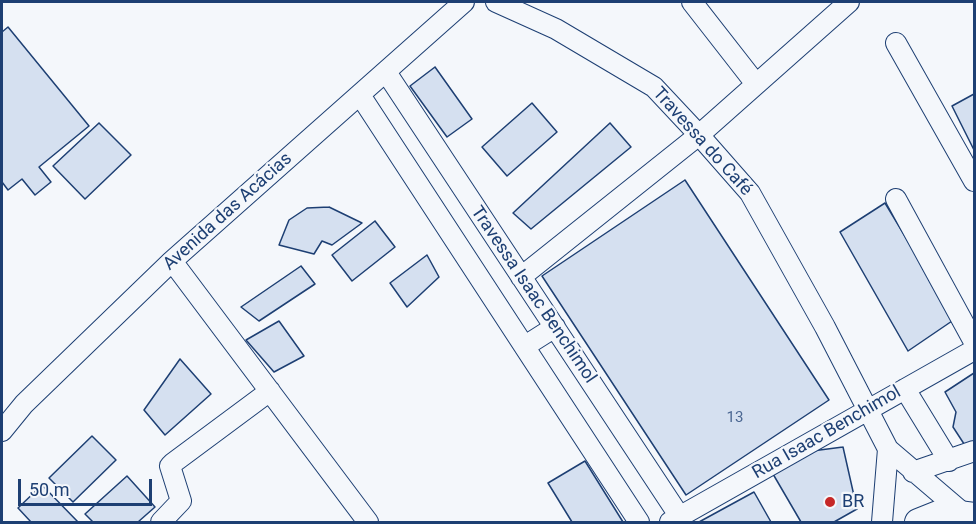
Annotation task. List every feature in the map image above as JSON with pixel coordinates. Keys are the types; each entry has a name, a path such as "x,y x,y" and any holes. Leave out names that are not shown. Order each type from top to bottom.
{"main road":[{"path":"918,522 943,512 969,514"}],"street":[{"name":"Avenida das Acácias","path":"2,431 24,404 172,261 464,2"},
{"name":"Travessa do Café","path":"496,2 556,29 654,87 750,193 825,327 888,449"},
{"path":"692,2 756,84"},
{"path":"521,277 699,135 849,2"},
{"path":"896,43 975,181"},
{"name":"Travessa Isaac Benchimol","path":"386,72 555,327 675,520"},
{"name":"Travessa Isaac Benchimol","path":"360,95 639,522"},
{"path":"896,199 975,342"},
{"path":"172,261 368,522"},
{"path":"525,346 555,327"},
{"name":"Rua Isaac Benchimol","path":"675,520 975,351"},
{"path":"905,389 949,461"},
{"path":"161,522 181,501 170,466 270,391"},
{"path":"888,449 913,472 969,514"},
{"path":"882,522 888,449"},
{"path":"913,472 975,451"}],"building":[{"path":"8,27 89,126 39,167 51,182 35,195 22,179 8,190 2,182 2,32"},
{"path":"435,67 472,119 447,137 410,86"},
{"path":"974,94 974,150 952,106"},
{"path":"532,103 557,132 507,176 482,147"},
{"path":"99,123 131,155 85,199 53,166"},
{"path":"610,123 631,147 531,229 513,213"},
{"path":"685,180 829,400 686,495 542,276"},
{"path":"885,203 955,319 908,351 840,232"},
{"path":"329,207 362,223 332,245 322,241 314,254 279,245 289,220 307,208"},
{"path":"375,221 395,247 352,281 332,255"},
{"path":"427,255 439,277 407,307 390,283"},
{"path":"301,266 315,284 259,321 241,307"},
{"path":"279,321 304,356 274,372 246,340"},
{"path":"180,359 211,394 165,435 144,410"},
{"path":"974,373 974,446 968,450 953,427 956,412 945,392"},
{"path":"92,436 116,460 73,502 49,478"},
{"path":"843,447 857,509 834,522 801,522 773,474 812,451"},
{"path":"585,461 623,522 572,522 548,483"},
{"path":"127,476 155,507 138,522 93,522 85,514"},
{"path":"42,485 78,522 31,522 18,508"},
{"path":"754,492 771,522 699,522"}],"place":[{"name":"BR","path":"830,502"}]}
